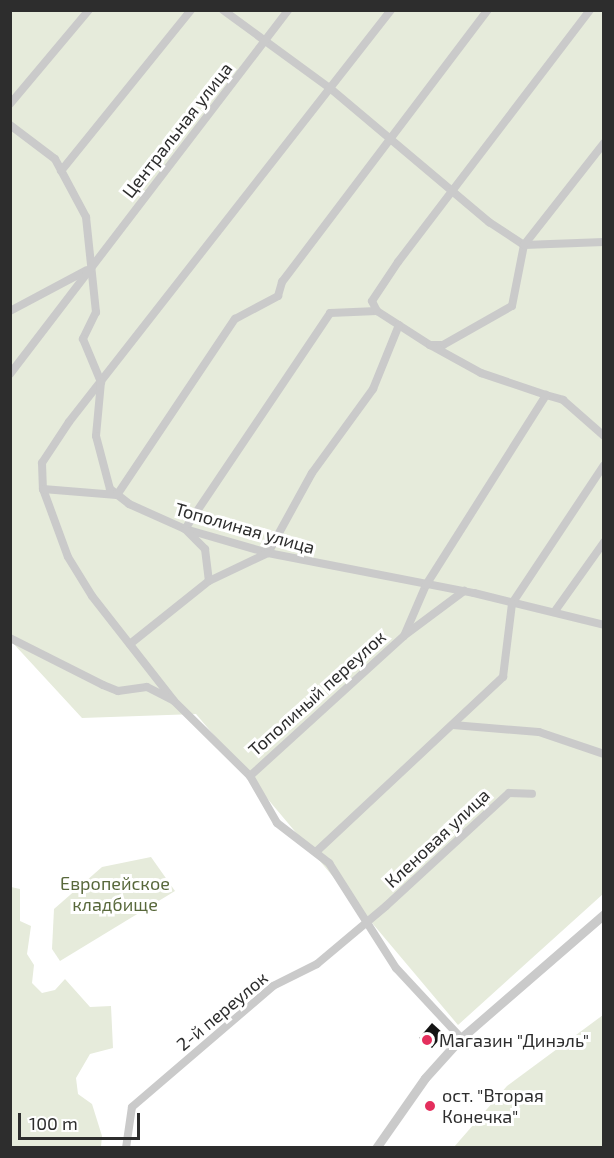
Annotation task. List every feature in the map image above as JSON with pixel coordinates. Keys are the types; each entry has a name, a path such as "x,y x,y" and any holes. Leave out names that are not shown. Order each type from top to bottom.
{"street":[{"path":"10,104 89,10"},
{"path":"61,171 191,10"},
{"path":"223,10 264,43 331,89 524,245 603,242"},
{"name":"Центральная улица","path":"10,374 288,10"},
{"path":"117,495 43,489 42,463 101,382 391,10"},
{"path":"117,495 235,319 278,296 282,282 488,10"},
{"path":"590,10 372,301 377,311 430,345 481,373 563,400 603,436"},
{"path":"10,125 56,159 86,217 96,312 83,339 101,382 96,436 110,489 117,495"},
{"path":"430,345 443,345 512,306 524,245 603,143"},
{"path":"10,311 90,267"},
{"path":"209,581 205,549 185,529 330,313 377,311"},
{"path":"130,644 209,581 268,553 312,473 373,389 399,325"},
{"name":"Тополиный переулок","path":"404,636 426,585 546,395"},
{"path":"317,851 503,677 512,603 603,465"},
{"name":"Тополиный переулок","path":"43,489 68,557 130,644 174,701 250,776 404,636 464,591"},
{"name":"Тополиная улица","path":"117,495 185,529 268,553 464,591 555,611 603,625"},
{"path":"555,611 603,542"},
{"path":"10,638 118,691 147,687 174,701"},
{"path":"453,725 539,732 603,754"},
{"path":"250,776 278,823 317,851 367,920 396,968 461,1038"},
{"name":"Кленовая улица","path":"367,920 510,793 532,794"},
{"path":"376,1148 425,1078 461,1038 603,914"},
{"name":"2-й переулок","path":"126,1148 132,1107 273,986 317,964 367,920"}],"green space":[{"path":"11,11 603,11 603,894 458,1025 196,714 82,718 11,641"},
{"name":"Европейское кладбище","path":"151,857 175,891 60,961 52,949 54,909 102,867"},
{"path":"11,887 20,889 20,921 31,926 27,954 34,965 32,983 42,993 55,990 65,979 90,1007 111,1006 113,1048 90,1054 76,1078 78,1094 92,1104 102,1136 101,1147 11,1147"},
{"path":"603,1015 603,1147 454,1147 507,1086"}],"building":[{"path":"432,1023 444,1034 432,1048 419,1038"}],"place":[{"name":"Магазин \"Динэль\"","path":"427,1040"},
{"name":"ост. \"Вторая Конечка\"","path":"430,1106"}]}
